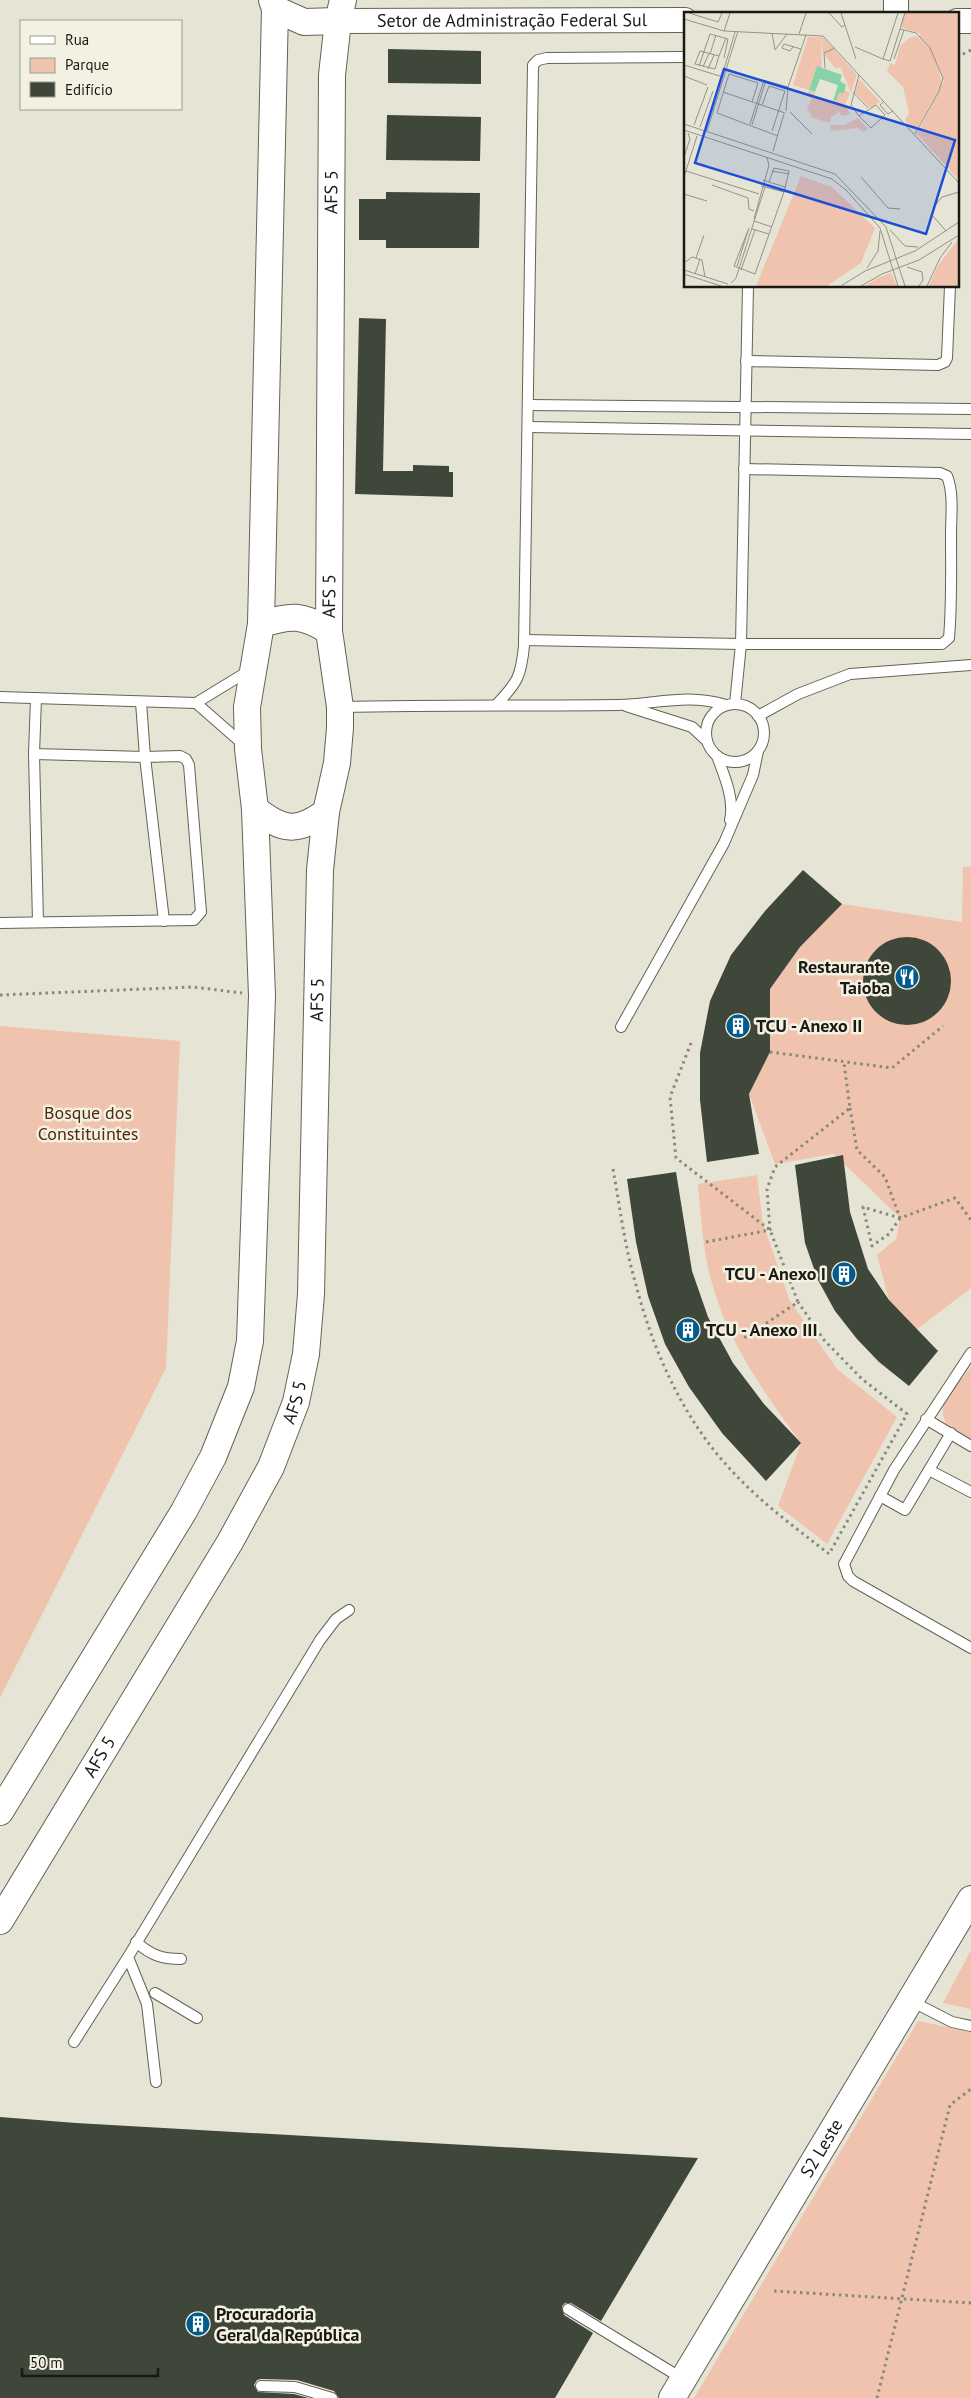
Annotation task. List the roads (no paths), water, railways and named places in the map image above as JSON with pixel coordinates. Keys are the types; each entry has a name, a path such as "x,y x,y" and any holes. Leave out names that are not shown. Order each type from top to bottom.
{"main road":[{"path":"273,5 295,20 304,22 341,10"},
{"path":"0,1812 184,1511 213,1457 241,1387 250,1341 262,996 255,809 248,749 247,707 261,624 273,5"},
{"name":"AFS 5","path":"0,1921 230,1542 271,1467 296,1402 306,1354 311,1294 320,870 326,812 337,763 340,707 329,632 332,75 341,10"},
{"path":"261,624 296,616 312,620 329,632"},
{"path":"255,809 269,820 287,828 309,824 326,812"},
{"name":"S2 Leste","path":"678,2389 971,1899"}],"street":[{"name":"Setor de Administração Federal Sul","path":"341,10 684,20"}],"lane":[{"path":"497,704 513,687 521,673 524,640 533,65 538,60 547,58 684,57"},
{"path":"731,704 741,644 748,288"},
{"path":"746,362 938,365 945,362 948,358 950,288"},
{"path":"528,405 971,409"},
{"path":"528,427 971,434"},
{"path":"524,640 741,644 942,644 949,638 952,602 951,502 950,484 947,476 940,472 744,469"},
{"path":"758,716 798,694 850,674 971,665"},
{"path":"0,697 196,703 254,668"},
{"path":"36,698 34,754 38,922"},
{"path":"340,707 497,704 620,705 706,699 752,710 758,716 764,734 758,750 753,775 724,843 621,1027"},
{"path":"141,702 145,757 164,921"},
{"path":"196,703 248,749"},
{"path":"707,741 706,732 712,715 731,704"},
{"path":"620,705 692,727 707,741 717,756 727,782 732,812 724,843"},
{"path":"717,756 725,760 743,761 758,750"},
{"path":"0,923 194,920 201,912 189,765 186,759 180,756 34,754"},
{"path":"971,1353 926,1419 880,1496 844,1564 848,1576 971,1648"},
{"path":"926,1419 971,1446"},
{"path":"880,1496 906,1510 951,1433"},
{"path":"929,1470 971,1492"},
{"path":"74,2042 128,1957 320,1640 336,1619 349,1610"},
{"path":"136,1942 153,1956 163,1959 181,1959"},
{"path":"128,1957 147,2004 156,2082"},
{"path":"155,1993 196,2018"},
{"path":"911,2000 952,2022 971,2026"},
{"path":"568,2308 678,2389"},
{"path":"261,2386 295,2387 332,2398"}],"place":[{"name":"Restaurante Taioba","path":"907,977"},
{"name":"TCU - Anexo II","path":"738,1026"},
{"name":"TCU - Anexo I","path":"844,1274"},
{"name":"TCU - Anexo III","path":"688,1330"},
{"name":"Procuradoria Geral da República","path":"198,2324"}],"park label":[{"name":"Bosque dos Constituintes","path":"88,1123"}]}
